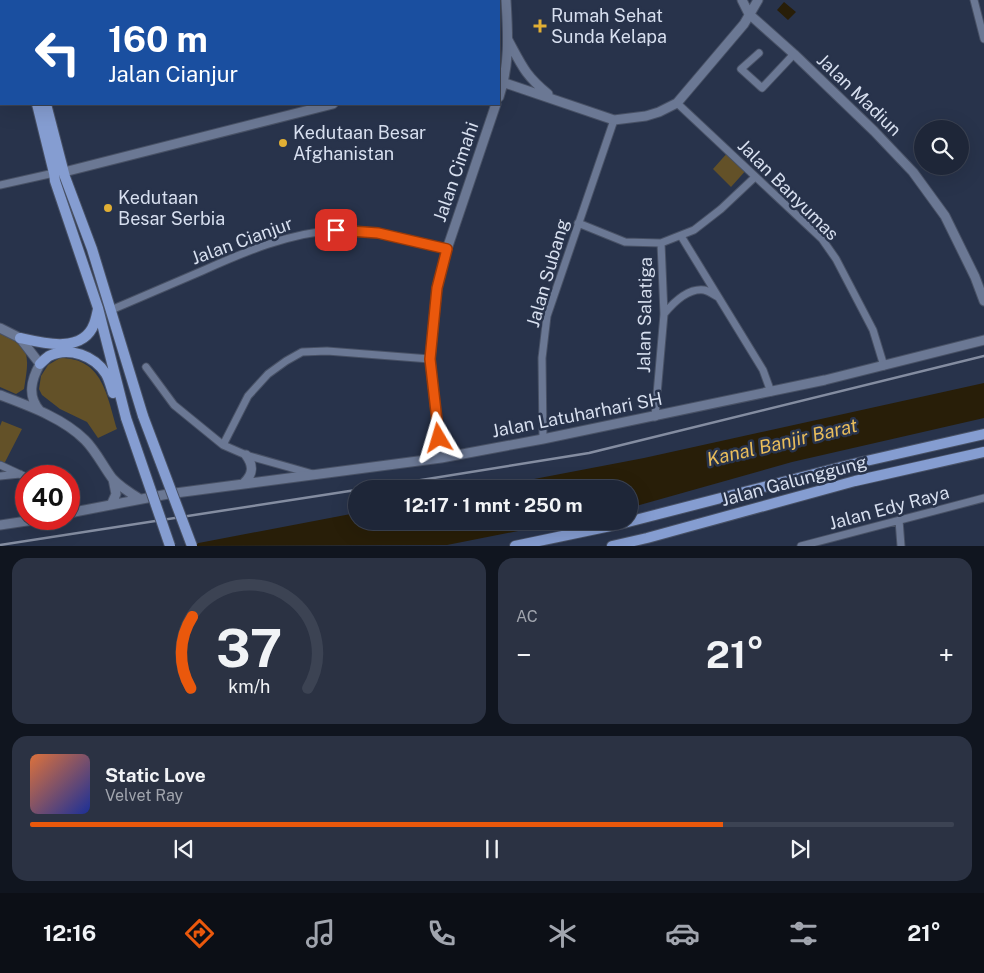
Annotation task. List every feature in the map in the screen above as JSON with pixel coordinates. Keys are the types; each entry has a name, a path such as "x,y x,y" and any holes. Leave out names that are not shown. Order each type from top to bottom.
{"main road":[{"path":"37,105 59,172 92,249 143,416 192,546"},
{"path":"46,105 59,172 55,181 98,308 125,416 170,546"},
{"path":"20,338 60,345 74,342 87,335 94,326 98,308"},
{"path":"40,364 49,356 59,353 73,352 91,359 106,374 125,416"},
{"name":"Jalan Galunggung","path":"515,546 620,524 853,464 984,434"},
{"name":"Jalan Galunggung","path":"612,546 648,538 855,481 984,452"},
{"path":"783,482 788,499"}],"street":[{"path":"506,0 508,40 503,59 501,81 614,120 646,116 677,103 744,24 758,0"},
{"name":"Jalan Madiun","path":"742,0 749,14 794,54 874,131 913,172 945,216 976,277 984,301"},
{"path":"974,0 984,39"},
{"path":"508,40 523,70 531,80 552,98"},
{"path":"759,53 742,69 762,88 794,54"},
{"name":"Jalan Banyumas","path":"677,103 822,240 836,259 873,330 884,366"},
{"path":"0,185 329,105"},
{"name":"Jalan Cimahi","path":"441,458 430,359 437,288 447,249 496,105"},
{"name":"Jalan Subang","path":"543,439 542,358 547,316 614,120"},
{"path":"578,223 626,242 661,244 694,230 721,209 755,177"},
{"name":"Jalan Cianjur","path":"112,310 235,257 272,243 304,234 336,230 359,231 378,233 447,249"},
{"path":"682,236 763,370 771,392"},
{"name":"Jalan Salatiga","path":"656,416 664,314 661,244"},
{"path":"664,314 676,301 690,293 703,290 718,297"},
{"path":"0,328 20,338 40,364 34,374 30,403"},
{"name":"Jalan Latuharhari SH","path":"80,511 140,499 244,483 441,458 543,439 771,392 884,366 984,340"},
{"path":"223,445 248,396 268,374 302,352 327,351 430,359"},
{"path":"146,367 174,405 223,445 246,455 314,474"},
{"path":"0,395 30,403 44,414 76,432 92,449 113,479 140,499"},
{"path":"244,483 252,472 252,466 246,455"},
{"path":"0,465 15,472"},
{"path":"0,476 15,475"},
{"path":"111,505 116,494 113,479"},
{"name":"Jalan Edy Raya","path":"801,546 984,498"},
{"path":"899,520 901,546"},
{"path":"0,525 15,523"}],"shaded area":[{"path":"729,151 748,168 731,187 713,169"},
{"path":"0,332 18,342 26,354 27,369 24,389 16,394 0,387"},
{"path":"60,358 86,364 94,372 106,392 117,429 98,438 87,422 60,409 42,395 39,389 41,376 48,365"},
{"path":"2,421 22,429 4,464 0,463 0,426"}],"water":[{"path":"784,2 796,12 788,20 777,10"},
{"name":"Kanal Banjir Barat","path":"984,383 984,418 792,462 638,505 638,480 529,480 644,458"},
{"path":"348,515 348,530 523,530 447,545 183,546"}],"railway":[{"path":"421,480 589,453 984,356"},
{"path":"0,545 348,491"}],"place":[{"name":"Rumah Sehat Sunda Kelapa","path":"540,26"},
{"name":"Kedutaan Besar Afghanistan","path":"283,143"},
{"name":"Kedutaan Besar Serbia","path":"108,208"}],"route":[{"path":"336,230 378,233 447,249 437,288 430,359 439,438"}]}
